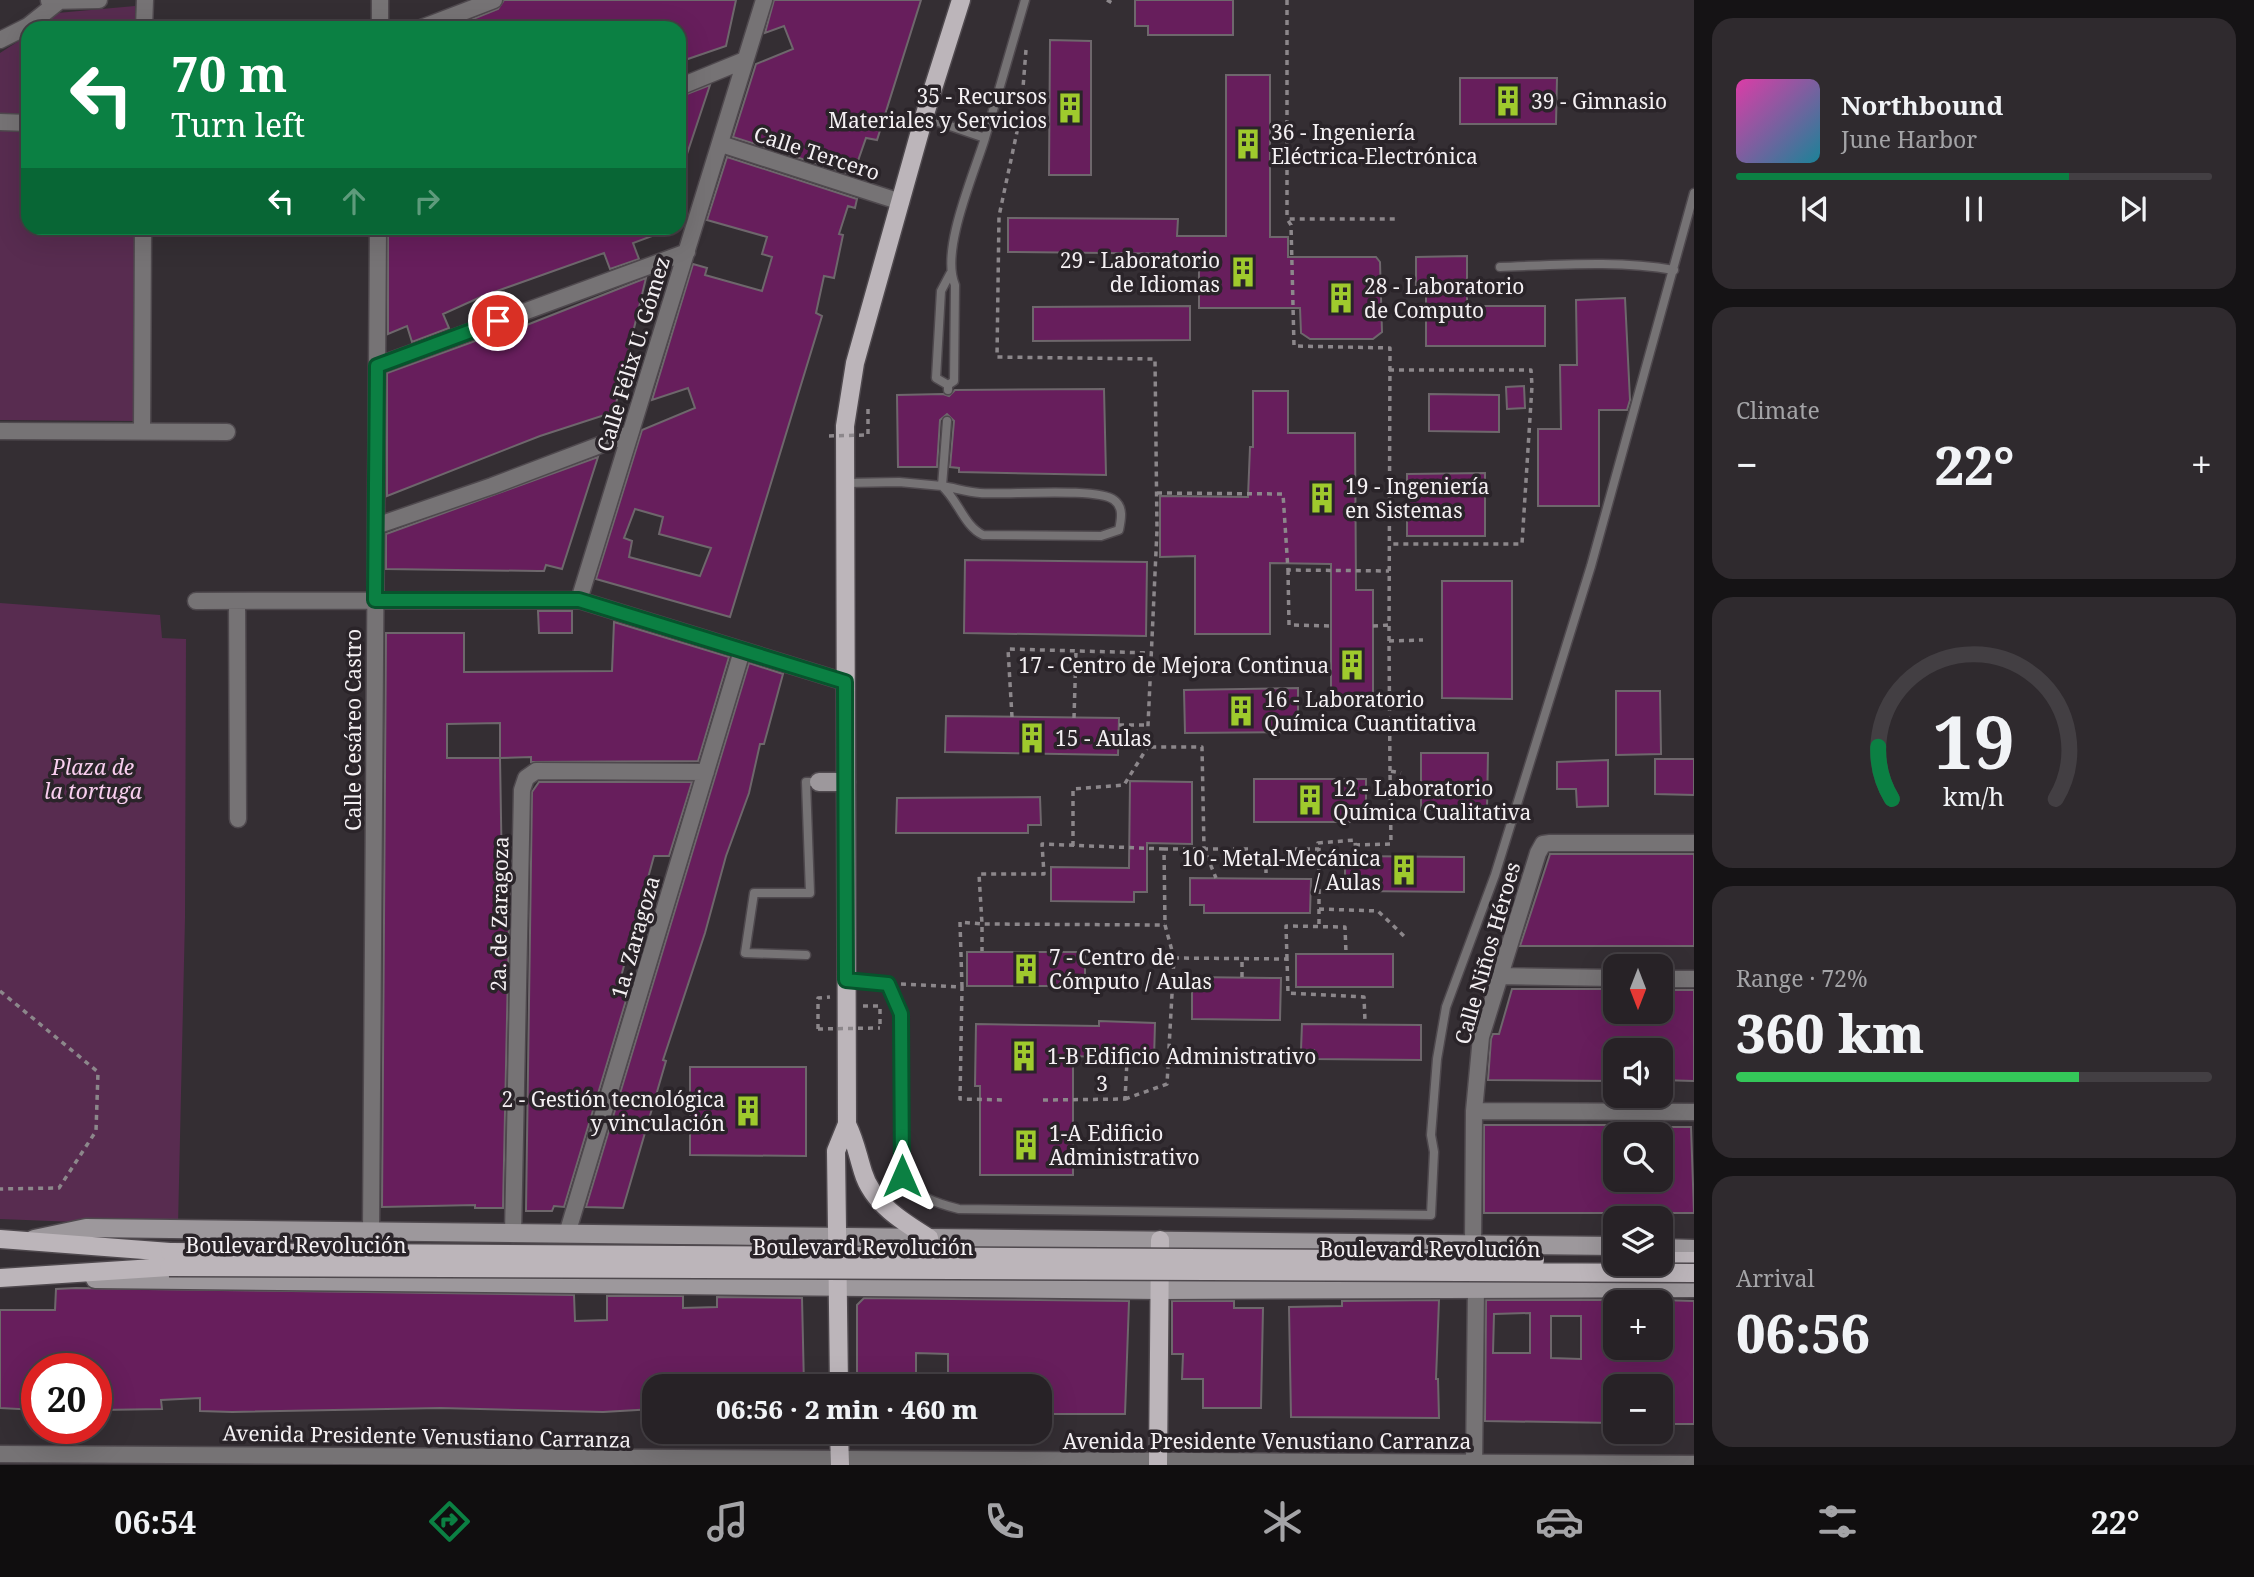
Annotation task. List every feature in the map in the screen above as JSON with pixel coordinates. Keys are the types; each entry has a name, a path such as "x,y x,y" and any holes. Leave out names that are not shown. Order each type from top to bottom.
{"main road":[{"path":"839,1374 836,1151 847,1124 845,426 855,363 924,117 961,0"},
{"path":"819,782 846,782"},
{"path":"847,1124 860,1151 868,1185 900,1220 929,1238"},
{"name":"Boulevard Revolución","path":"33,1240 86,1228 836,1238 1473,1242 1603,1247"},
{"path":"666,1235 677,1263 672,1282 666,1285"},
{"name":"Boulevard Revolución","path":"0,1239 33,1240 170,1260 1694,1273"},
{"path":"1158,1463 1160,1240"},
{"path":"1673,1248 1694,1249"},
{"name":"Boulevard Revolución","path":"0,1278 32,1278 170,1260 1603,1260"},
{"path":"1673,1261 1694,1261"},
{"path":"32,1278 1160,1290 1694,1289"},
{"path":"839,1444 840,1463"}],"street":[{"path":"33,21 52,1 99,0"},
{"path":"144,21 145,0"},
{"path":"380,0 380,21"},
{"path":"439,21 494,0"},
{"name":"Calle Félix U. Gómez","path":"579,600 764,0"},
{"path":"0,40 21,30"},
{"path":"686,84 745,60"},
{"path":"0,122 21,123"},
{"name":"Calle Tercero","path":"721,144 901,202"},
{"path":"142,430 143,235"},
{"name":"Calle Cesáreo Castro","path":"371,1232 378,235"},
{"path":"377,366 687,252"},
{"path":"0,431 227,432"},
{"path":"376,526 629,434"},
{"path":"196,601 579,600 845,682"},
{"path":"237,601 238,819"},
{"name":"1a. Zaragoza","path":"567,1234 742,651"},
{"name":"2a. de Zaragoza","path":"513,1234 522,790 526,778 536,771 706,772"},
{"name":"Calle Niños Héroes","path":"1473,1242 1474,1111 1481,1037 1497,976 1538,853 1544,845 1694,843"},
{"path":"1497,976 1603,978"},
{"path":"1673,979 1694,979"},
{"path":"1474,1111 1694,1112"},
{"path":"1474,1464 1476,1288"},
{"name":"Avenida Presidente Venustiano Carranza","path":"0,1454 373,1461 1694,1464"}],"lane":[{"path":"950,274 955,285 954,382 948,387 936,378 941,290 950,274 957,227 1025,0"},
{"path":"924,117 985,138"},
{"path":"846,980 888,984 901,1014 902,1176 913,1191 933,1202 959,1209 1431,1215 1434,1152 1431,1135 1438,1047 1446,1007 1488,897 1557,677 1675,270 1694,193"},
{"path":"1500,267 1606,265 1651,266 1675,270"},
{"path":"943,486 947,421"},
{"path":"844,483 899,482 943,486 979,493 1112,497 1119,505 1122,517 1119,530 1101,536 983,535 975,532 953,495 943,486"},
{"path":"806,955 745,953 754,892 810,893 806,782 819,782"}],"path":[{"path":"1107,0 1112,3"},
{"path":"1287,0 1287,219 1291,225 1294,346 1390,348 1391,844 1356,845"},
{"path":"1027,38 1021,113 999,216 997,357 1155,359 1157,493 1147,747 1124,785 1073,789 1073,846"},
{"path":"1287,219 1395,219"},
{"path":"1389,370 1531,370 1532,386 1522,544 1389,544"},
{"path":"829,436 868,435 868,402"},
{"path":"1157,493 1283,494 1289,625 1331,625"},
{"path":"1288,570 1389,571"},
{"path":"1373,626 1389,625"},
{"path":"1389,641 1423,640"},
{"path":"1012,717 1008,649 1152,653"},
{"path":"1074,718 1076,651"},
{"path":"1119,724 1147,725"},
{"path":"1147,747 1202,747 1204,849 1216,878"},
{"path":"1391,771 1401,773"},
{"path":"1319,926 1318,842 1356,840 1356,856"},
{"path":"982,951 979,874 1044,874 1042,844 1249,849"},
{"path":"1125,1099 1167,1084 1174,958 1166,925 1164,849"},
{"path":"1275,849 1319,849"},
{"path":"1266,858 1266,878"},
{"path":"1319,909 1372,913 1378,911 1407,939"},
{"path":"1006,1100 960,1099 960,922 1166,925"},
{"path":"1346,953 1345,928 1286,926 1288,993 1364,997 1365,1021"},
{"path":"1174,958 1287,959"},
{"path":"1242,958 1242,978"},
{"path":"888,984 962,987"},
{"path":"0,991 98,1072 96,1131 59,1188 0,1189"},
{"path":"818,998 818,1029 880,1028 880,1006"},
{"name":"3","path":"1043,1100 1125,1099 1127,1061"}],"green space":[{"path":"135,6 136,21 46,21 57,13"},
{"path":"21,40 21,235 136,235 133,421 0,420 0,53"},
{"name":"Plaza de la tortuga","path":"0,603 160,615 162,638 186,639 185,918 178,1226 0,1219"}],"building":[{"path":"504,0 736,0 726,46 686,60 686,21 468,21 498,9"},
{"path":"774,0 921,0 877,140 866,138 853,175 733,137 756,64 793,49 784,26 765,33"},
{"path":"1135,0 1233,0 1233,35 1148,35 1148,26 1135,26"},
{"name":"35 - Recursos Materiales y Servicios","path":"1050,40 1091,41 1091,175 1049,175"},
{"path":"1226,75 1270,75 1270,237 1288,237 1288,257 1376,257 1380,262 1382,332 1373,339 1310,339 1301,333 1300,308 1199,308 1199,254 1008,252 1008,218 1178,219 1177,236 1226,236"},
{"name":"39 - Gimnasio","path":"1460,78 1557,78 1556,124 1460,124"},
{"path":"710,85 686,157 686,94"},
{"path":"727,157 857,199 855,208 848,206 839,234 843,235 834,278 824,276 816,313 822,316 730,617 596,579 642,430 695,408 688,388 652,400 693,264 707,268 705,275 762,291 772,257 762,254 767,237 707,220","holes":["635,509 663,517 659,534 711,548 700,576 629,557 632,541 624,538"]},
{"path":"388,235 655,235 633,243 639,259 610,269 604,253 483,296 443,314 449,328 412,342 407,326 388,334"},
{"path":"1467,256 1467,306 1545,306 1545,346 1426,346 1426,293 1416,293 1416,257"},
{"path":"646,278 614,412 540,436 387,496 387,373 497,333 499,336"},
{"path":"1625,298 1630,400 1627,410 1599,410 1599,506 1538,506 1538,429 1561,429 1560,365 1577,365 1576,300"},
{"path":"1190,306 1190,340 1033,341 1033,307"},
{"path":"1524,386 1525,408 1507,409 1506,387"},
{"path":"1104,389 1106,475 959,472 959,468 950,467 954,421 947,414 940,420 937,467 898,467 897,395 949,396 955,390"},
{"path":"1253,391 1288,391 1288,433 1355,433 1356,590 1373,590 1373,703 1331,703 1331,564 1270,563 1270,634 1195,634 1195,556 1160,557 1160,496 1248,497 1250,447 1253,447"},
{"path":"1429,394 1499,395 1499,432 1429,431"},
{"path":"598,457 562,569 546,565 544,571 386,569 386,534"},
{"path":"1485,473 1485,536 1407,536 1407,474"},
{"path":"965,560 1147,562 1146,636 964,633"},
{"path":"1442,581 1512,581 1512,699 1442,698"},
{"path":"538,611 572,611 572,633 539,633"},
{"path":"614,622 729,657 698,761 531,762 531,757 500,758 502,876 510,876 503,1208 475,1208 475,1205 382,1207 386,633 464,633 464,672 612,671","holes":["500,723 500,758 447,758 447,724"]},
{"path":"749,663 783,674 764,744 760,744 749,793 726,856 705,933 663,1060 666,1061 623,1208 586,1207"},
{"name":"16 - Laboratorio Química Cuantitativa","path":"1298,688 1298,732 1185,733 1184,690"},
{"path":"1616,691 1660,691 1661,754 1616,755"},
{"name":"15 - Aulas","path":"946,716 1119,718 1118,755 945,752"},
{"path":"1421,753 1488,753 1487,810 1421,810"},
{"path":"1655,759 1694,759 1694,795 1655,794"},
{"path":"1608,760 1608,806 1577,807 1576,789 1557,789 1557,762"},
{"name":"12 - Laboratorio Química Cualitativa","path":"1254,779 1366,779 1366,822 1254,822"},
{"path":"1130,781 1192,782 1192,844 1147,843 1147,892 1134,892 1134,902 1051,901 1051,867 1129,868"},
{"path":"539,782 692,782 669,856 654,856 619,984 630,987 564,1207 554,1206 552,1211 526,1211 532,792"},
{"path":"1040,797 1041,825 1028,825 1028,833 896,833 897,798"},
{"path":"1550,854 1694,854 1694,946 1520,946"},
{"name":"10 - Metal-Mecánica / Aulas","path":"1345,856 1464,857 1464,892 1356,891 1356,882 1345,882"},
{"path":"1190,878 1311,879 1310,913 1204,913 1204,905 1190,905"},
{"name":"7 - Centro de Cómputo / Aulas","path":"967,952 1085,952 1085,986 967,986"},
{"path":"1296,954 1393,954 1393,987 1296,987"},
{"path":"1192,977 1281,978 1280,1020 1192,1019"},
{"path":"1512,989 1603,989 1603,1024 1673,1024 1673,990 1694,990 1694,1081 1673,1080 1673,1038 1603,1038 1603,1081 1488,1080 1491,1039 1493,1034 1499,1034"},
{"path":"1099,1021 1155,1023 1154,1059 1073,1056 1073,1175 980,1175 980,1086 975,1086 976,1024 1099,1026"},
{"path":"1302,1024 1421,1025 1421,1060 1314,1059 1314,1050 1301,1050"},
{"name":"2 - Gestión tecnológica y vinculación","path":"690,1067 806,1067 806,1156 690,1155"},
{"path":"1484,1125 1603,1125 1603,1192 1673,1192 1673,1127 1691,1127 1694,1213 1673,1213 1673,1206 1603,1206 1603,1213 1484,1213"},
{"path":"56,1289 574,1295 575,1321 607,1320 607,1296 683,1296 683,1308 717,1307 717,1297 802,1298 804,1374 642,1374 642,1410 603,1412 440,1408 200,1411 200,1398 161,1400 162,1409 112,1410 112,1353 21,1353 21,1409 0,1408 0,1310 55,1310"},
{"path":"864,1298 1129,1301 1125,1414 1052,1414 1052,1374 948,1374 948,1354 916,1353 916,1374 857,1374 857,1305"},
{"path":"1439,1300 1436,1379 1439,1418 1291,1417 1289,1307 1342,1306 1342,1301"},
{"path":"1486,1300 1603,1300 1603,1360 1673,1360 1673,1300 1694,1301 1694,1424 1673,1424 1673,1374 1603,1374 1603,1423 1485,1421","holes":["1530,1313 1530,1353 1493,1353 1494,1314","1551,1316 1581,1316 1581,1359 1551,1358"]},
{"path":"1172,1301 1234,1301 1234,1308 1263,1308 1261,1408 1203,1408 1203,1379 1182,1379 1183,1354 1172,1354"}],"place":[{"name":"39 - Gimnasio","path":"1508,101"},
{"name":"35 - Recursos Materiales y Servicios","path":"1070,108"},
{"name":"36 - Ingeniería Eléctrica-Electrónica","path":"1248,144"},
{"name":"29 - Laboratorio de Idiomas","path":"1243,272"},
{"name":"28 - Laboratorio de Computo","path":"1341,298"},
{"name":"19 - Ingeniería en Sistemas","path":"1322,498"},
{"name":"17 - Centro de Mejora Continua","path":"1352,665"},
{"name":"16 - Laboratorio Química Cuantitativa","path":"1241,711"},
{"name":"15 - Aulas","path":"1032,738"},
{"name":"12 - Laboratorio Química Cualitativa","path":"1310,800"},
{"name":"10 - Metal-Mecánica / Aulas","path":"1404,870"},
{"name":"7 - Centro de Cómputo / Aulas","path":"1026,969"},
{"name":"1-B Edificio Administrativo","path":"1024,1056"},
{"name":"2 - Gestión tecnológica y vinculación","path":"748,1111"},
{"name":"1-A Edificio Administrativo","path":"1026,1145"}],"route":[{"path":"498,321 377,366 375,600 579,600 845,682 846,980 888,984 893,990 901,1014 902,1176"}]}
